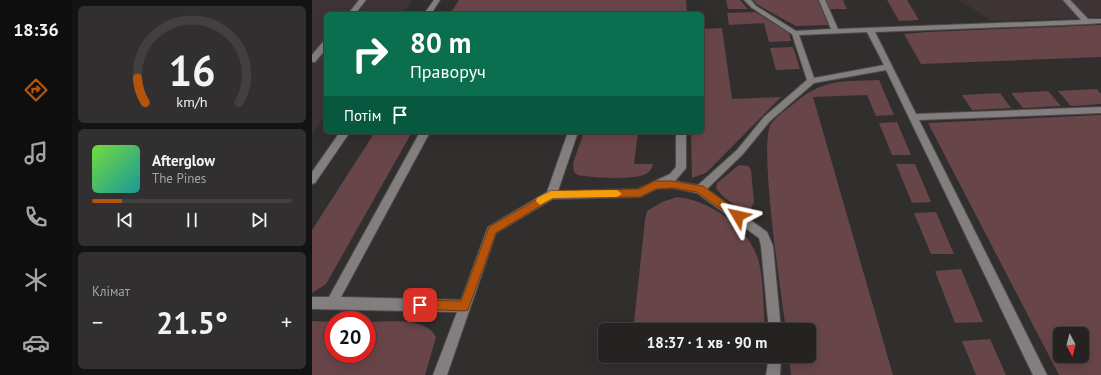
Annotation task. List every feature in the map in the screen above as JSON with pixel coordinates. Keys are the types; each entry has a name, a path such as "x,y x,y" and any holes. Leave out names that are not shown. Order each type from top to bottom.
{"street":[{"path":"353,12 363,0"},
{"path":"429,12 437,0"},
{"path":"747,0 754,7 795,33 1101,21"},
{"path":"822,0 836,32"},
{"path":"1066,0 1087,22"},
{"path":"870,30 1040,375"},
{"path":"795,33 811,81"},
{"path":"312,60 324,46"},
{"path":"700,189 740,152 768,118 811,81 889,67"},
{"path":"913,117 1101,110"},
{"path":"312,180 344,134"},
{"path":"332,304 424,134"},
{"path":"551,195 572,134"},
{"path":"440,375 492,230 551,195 640,193 673,177 681,168 681,134"},
{"path":"654,185 672,184 700,189 764,235 767,246 774,323"},
{"path":"312,303 464,306"},
{"path":"773,375 774,363"}],"shaded area":[{"path":"314,0 413,0 404,12 324,12 324,118 312,134 312,2"},
{"path":"459,0 686,0 687,12 451,12"},
{"path":"726,0 740,0 748,9 728,9"},
{"path":"753,0 818,0 828,25 796,26 758,5"},
{"path":"826,0 843,0 847,9 830,9"},
{"path":"887,0 907,0 919,20 899,21"},
{"path":"959,0 1101,0 1101,17 992,21"},
{"path":"755,12 789,33 791,41 769,42 764,23 729,25 727,13"},
{"path":"1101,25 1101,57 921,64 904,34 928,32"},
{"path":"722,28 732,99 781,97 706,173 692,178 691,134 704,134 704,29"},
{"path":"793,47 800,69 776,70 770,48"},
{"path":"879,80 894,115 876,116 867,95 813,97 893,375 791,375 790,363 816,363 816,323 785,323 772,222 767,160 768,137 771,124 775,119 802,97 822,86 842,82"},
{"path":"1097,89 1101,94 1101,104 1071,106 1058,91"},
{"path":"1048,91 1061,106 1023,108 1011,93"},
{"path":"1000,93 1011,108 972,110 962,95"},
{"path":"1101,115 1101,375 1059,375 928,123"},
{"path":"897,122 911,155 892,155 879,123"},
{"path":"374,134 411,134 326,284 312,293 312,230"},
{"path":"583,134 638,134 634,164 653,164 649,172 640,176 602,178 578,175 574,172 573,163"},
{"path":"896,164 915,164 931,202 912,203"},
{"path":"739,165 748,166 751,170 754,202 751,209 741,208 731,203 716,188 717,183"},
{"path":"677,197 703,204 716,210 738,227 754,249 759,262 763,287 765,323 634,323 647,211 662,202"},
{"path":"936,212 954,254 931,254 914,213"},
{"path":"961,269 983,322 955,323 935,271"},
{"path":"312,321 324,322 324,363 376,363 376,322 395,321 415,323 431,330 436,337 425,375 312,375"},
{"path":"990,339 1006,375 976,375 962,341"}],"slow traffic":[{"path":"540,201 551,195 617,194"}],"route":[{"path":"420,305 464,306 492,230 551,195 640,193 654,185 672,184 700,189 738,216"}]}
